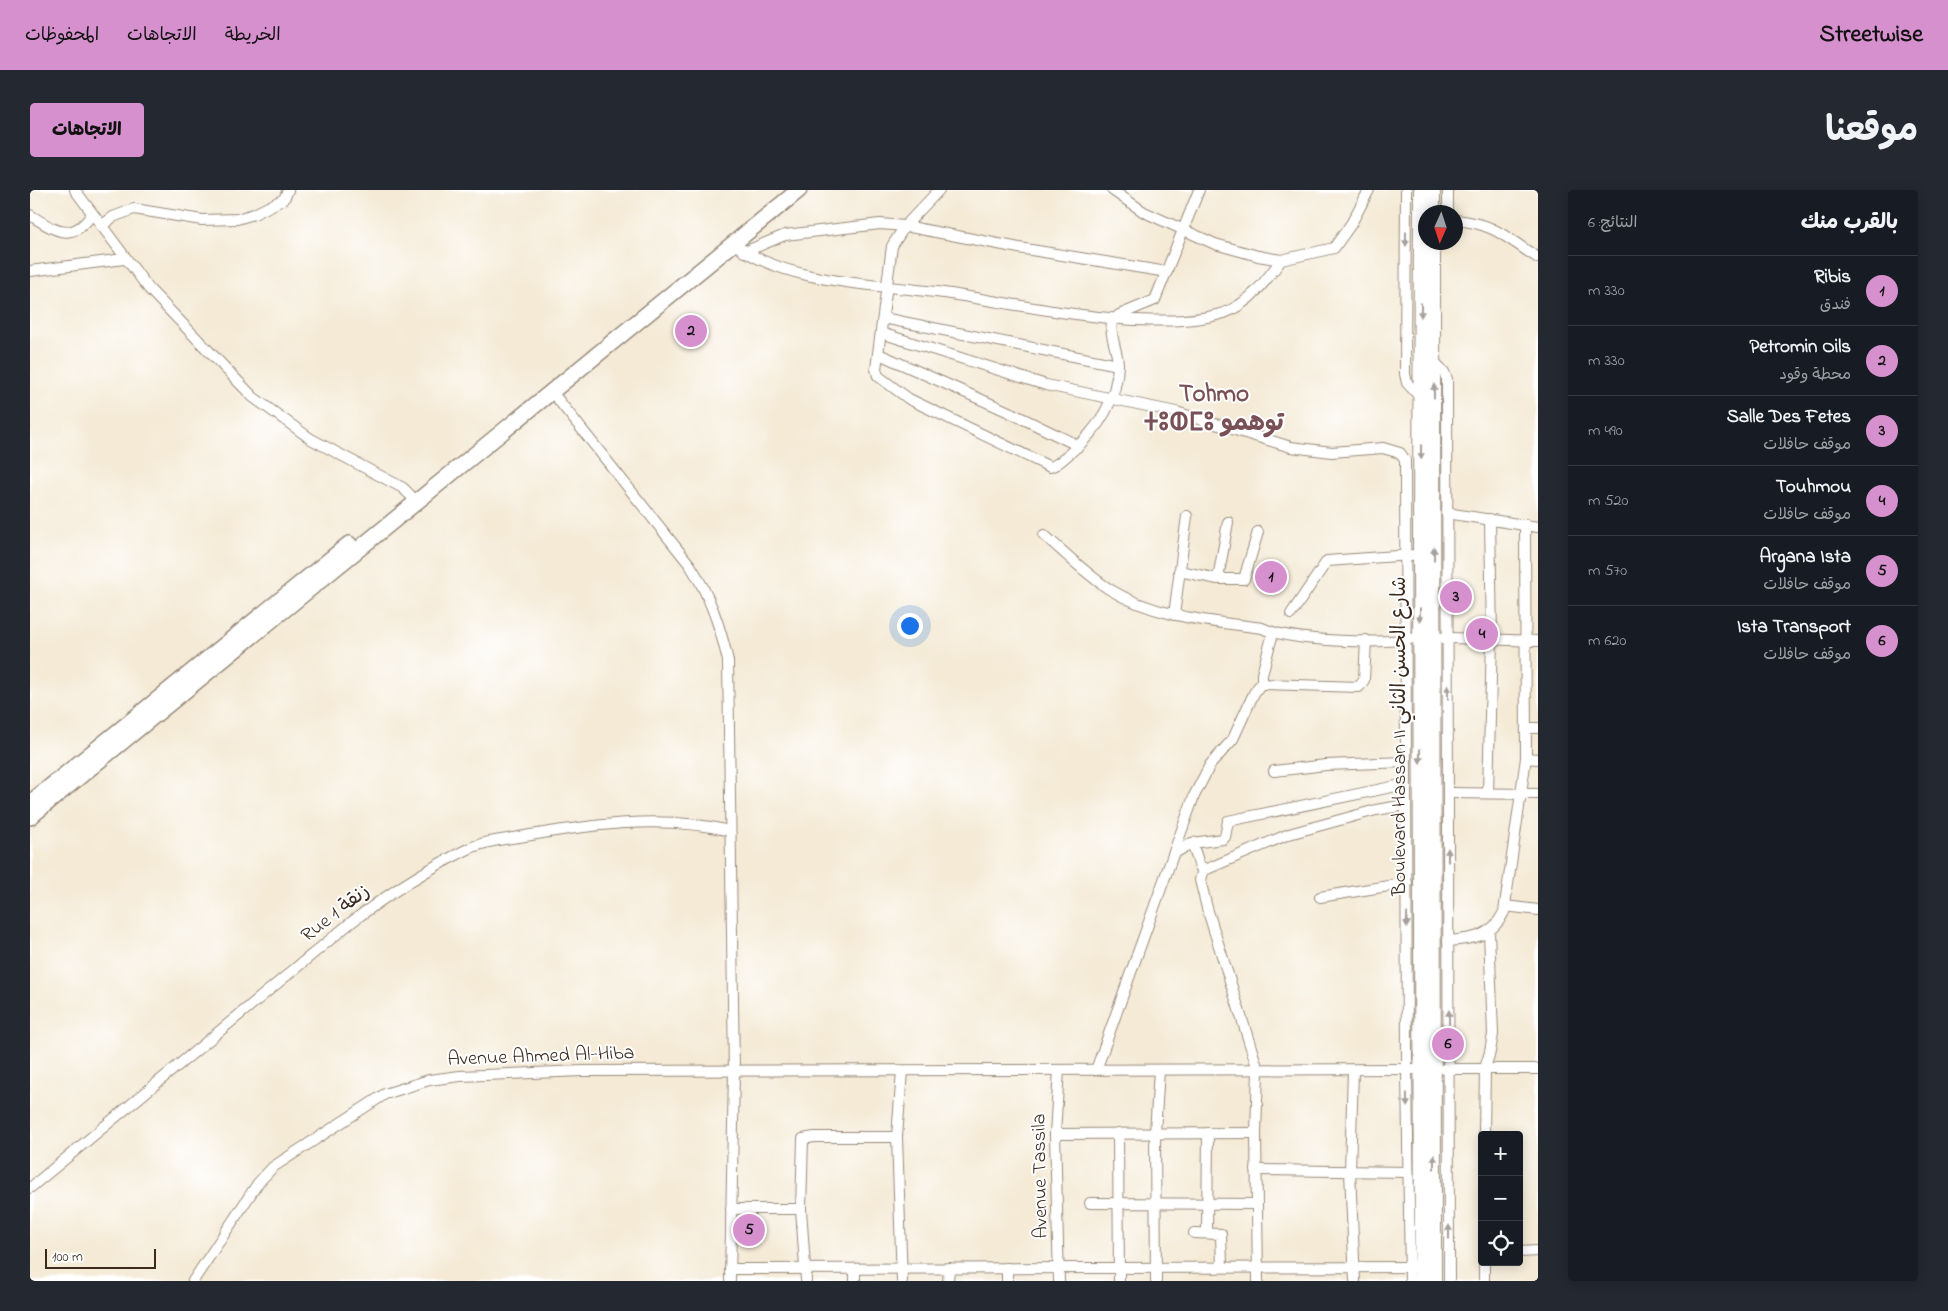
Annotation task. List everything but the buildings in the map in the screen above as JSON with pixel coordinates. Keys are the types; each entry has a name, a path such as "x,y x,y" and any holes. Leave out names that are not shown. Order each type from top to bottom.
{"highway":[{"path":"30,817 784,190"},
{"path":"30,803 414,498 738,248 799,190"}],"main road":[{"name":"Boulevard Hassan II شارع الحسن الثاني","path":"1422,190 1420,637 1428,1069"},
{"path":"1433,190 1434,205"},
{"name":"Boulevard Hassan II شارع الحسن الثاني","path":"1424,1273 1432,894 1441,638 1433,250"}],"street":[{"path":"75,190 124,259 181,324 253,397 311,439 395,483 414,498"},
{"path":"101,226 113,217 134,209 202,220 237,219 254,214 284,199 288,190"},
{"path":"939,190 905,226 892,246 881,333 878,376 894,390 1045,466 1057,464 1079,446 1099,423 1111,400 1115,386 1118,365 1111,326 1114,319 1119,315 1155,300 1199,190"},
{"path":"1112,190 1144,212 1216,244 1258,256 1281,260 1334,248 1351,224 1369,190"},
{"path":"1406,190 1405,374 1407,383 1421,398"},
{"path":"1448,190 1448,205"},
{"path":"30,215 52,229 62,232 77,229 92,214"},
{"path":"1463,221 1478,222 1496,229 1538,258"},
{"path":"738,248 785,235 880,224 905,226 1019,248 1167,272"},
{"path":"738,248 794,272 850,282 949,294 1070,315 1114,319 1190,320 1225,312 1241,305 1260,287 1281,260"},
{"path":"30,271 124,259"},
{"path":"883,318 1118,365"},
{"path":"881,333 1046,385 1176,412 1291,447 1332,452 1373,448 1400,453 1405,460 1408,1172 1424,1273"},
{"path":"879,354 1079,446"},
{"path":"1434,362 1444,372 1447,379 1446,513 1441,638 1448,793 1449,1281"},
{"path":"552,392 690,565 703,584 715,610 728,661 730,682 730,832 734,1071 730,1281"},
{"path":"1446,513 1538,527"},
{"path":"1174,615 1187,516"},
{"path":"1488,793 1492,639 1490,519"},
{"path":"1218,579 1228,522"},
{"path":"1448,942 1474,939 1489,932 1498,923 1505,906 1526,758 1524,524"},
{"path":"1179,571 1218,579 1244,579 1258,532"},
{"path":"1044,535 1110,589 1139,603 1174,615 1262,628 1273,633 1366,640 1405,641 1420,637 1538,641"},
{"path":"1291,614 1326,560 1420,555"},
{"path":"1096,1070 1191,805 1210,765 1233,739 1254,693 1262,682 1262,674 1273,633"},
{"path":"1262,682 1359,687 1364,680 1366,640"},
{"path":"1526,696 1538,696"},
{"path":"1526,728 1538,728"},
{"path":"1526,758 1538,759"},
{"path":"1274,771 1326,765 1406,762"},
{"path":"1173,854 1192,843 1223,839 1226,837 1228,821 1406,784"},
{"path":"1448,793 1488,793 1521,796 1538,794"},
{"path":"1203,869 1288,834 1376,810 1406,805"},
{"name":"Rue 1 زنقة","path":"30,1188 354,920 385,898 468,850 494,841 623,824 680,823 730,832"},
{"path":"1192,843 1203,869 1200,880 1207,908 1258,1070 1256,1132 1258,1281"},
{"path":"1320,897 1407,883"},
{"path":"1505,906 1538,910"},
{"path":"1484,1131 1485,1068 1490,1052 1492,1034 1489,932"},
{"name":"Avenue Ahmed Al-Hiba","path":"193,1281 258,1183 273,1167 385,1094 429,1080 493,1073 1538,1069"},
{"name":"Avenue Tassila","path":"1059,1070 1055,1134 1059,1281"},
{"path":"1156,1281 1155,1133 1159,1070"},
{"path":"1353,1070 1350,1172 1356,1281"},
{"path":"902,1071 897,1137 902,1281"},
{"path":"1055,1134 1256,1132"},
{"path":"1118,1133 1120,1281"},
{"path":"1207,1232 1208,1133"},
{"path":"806,1281 801,1209 803,1139 814,1137 897,1137"},
{"path":"1256,1170 1408,1172"},
{"path":"1090,1203 1257,1204"},
{"path":"731,1209 801,1209"},
{"path":"1194,1232 1221,1234 1222,1267"},
{"path":"1523,1252 1538,1252"},
{"path":"1484,1266 1484,1281"},
{"path":"730,1269 1356,1267 1424,1273"},
{"path":"948,1268 948,1281"},
{"path":"1007,1268 1007,1281"},
{"path":"855,1269 855,1281"},
{"path":"1410,1281 1424,1273"}],"place":[{"name":"Petromin Oils","path":"691,331"},
{"name":"Ribis","path":"1271,577"},
{"name":"Salle Des Fetes","path":"1456,597"},
{"name":"Touhmou","path":"1482,634"},
{"name":"Ista Transport","path":"1448,1044"},
{"name":"Argana Ista","path":"749,1230"}],"district":[{"name":"Tohmo ⵜⵓⵀⵎⵓ توهمو","path":"1214,410"}]}
